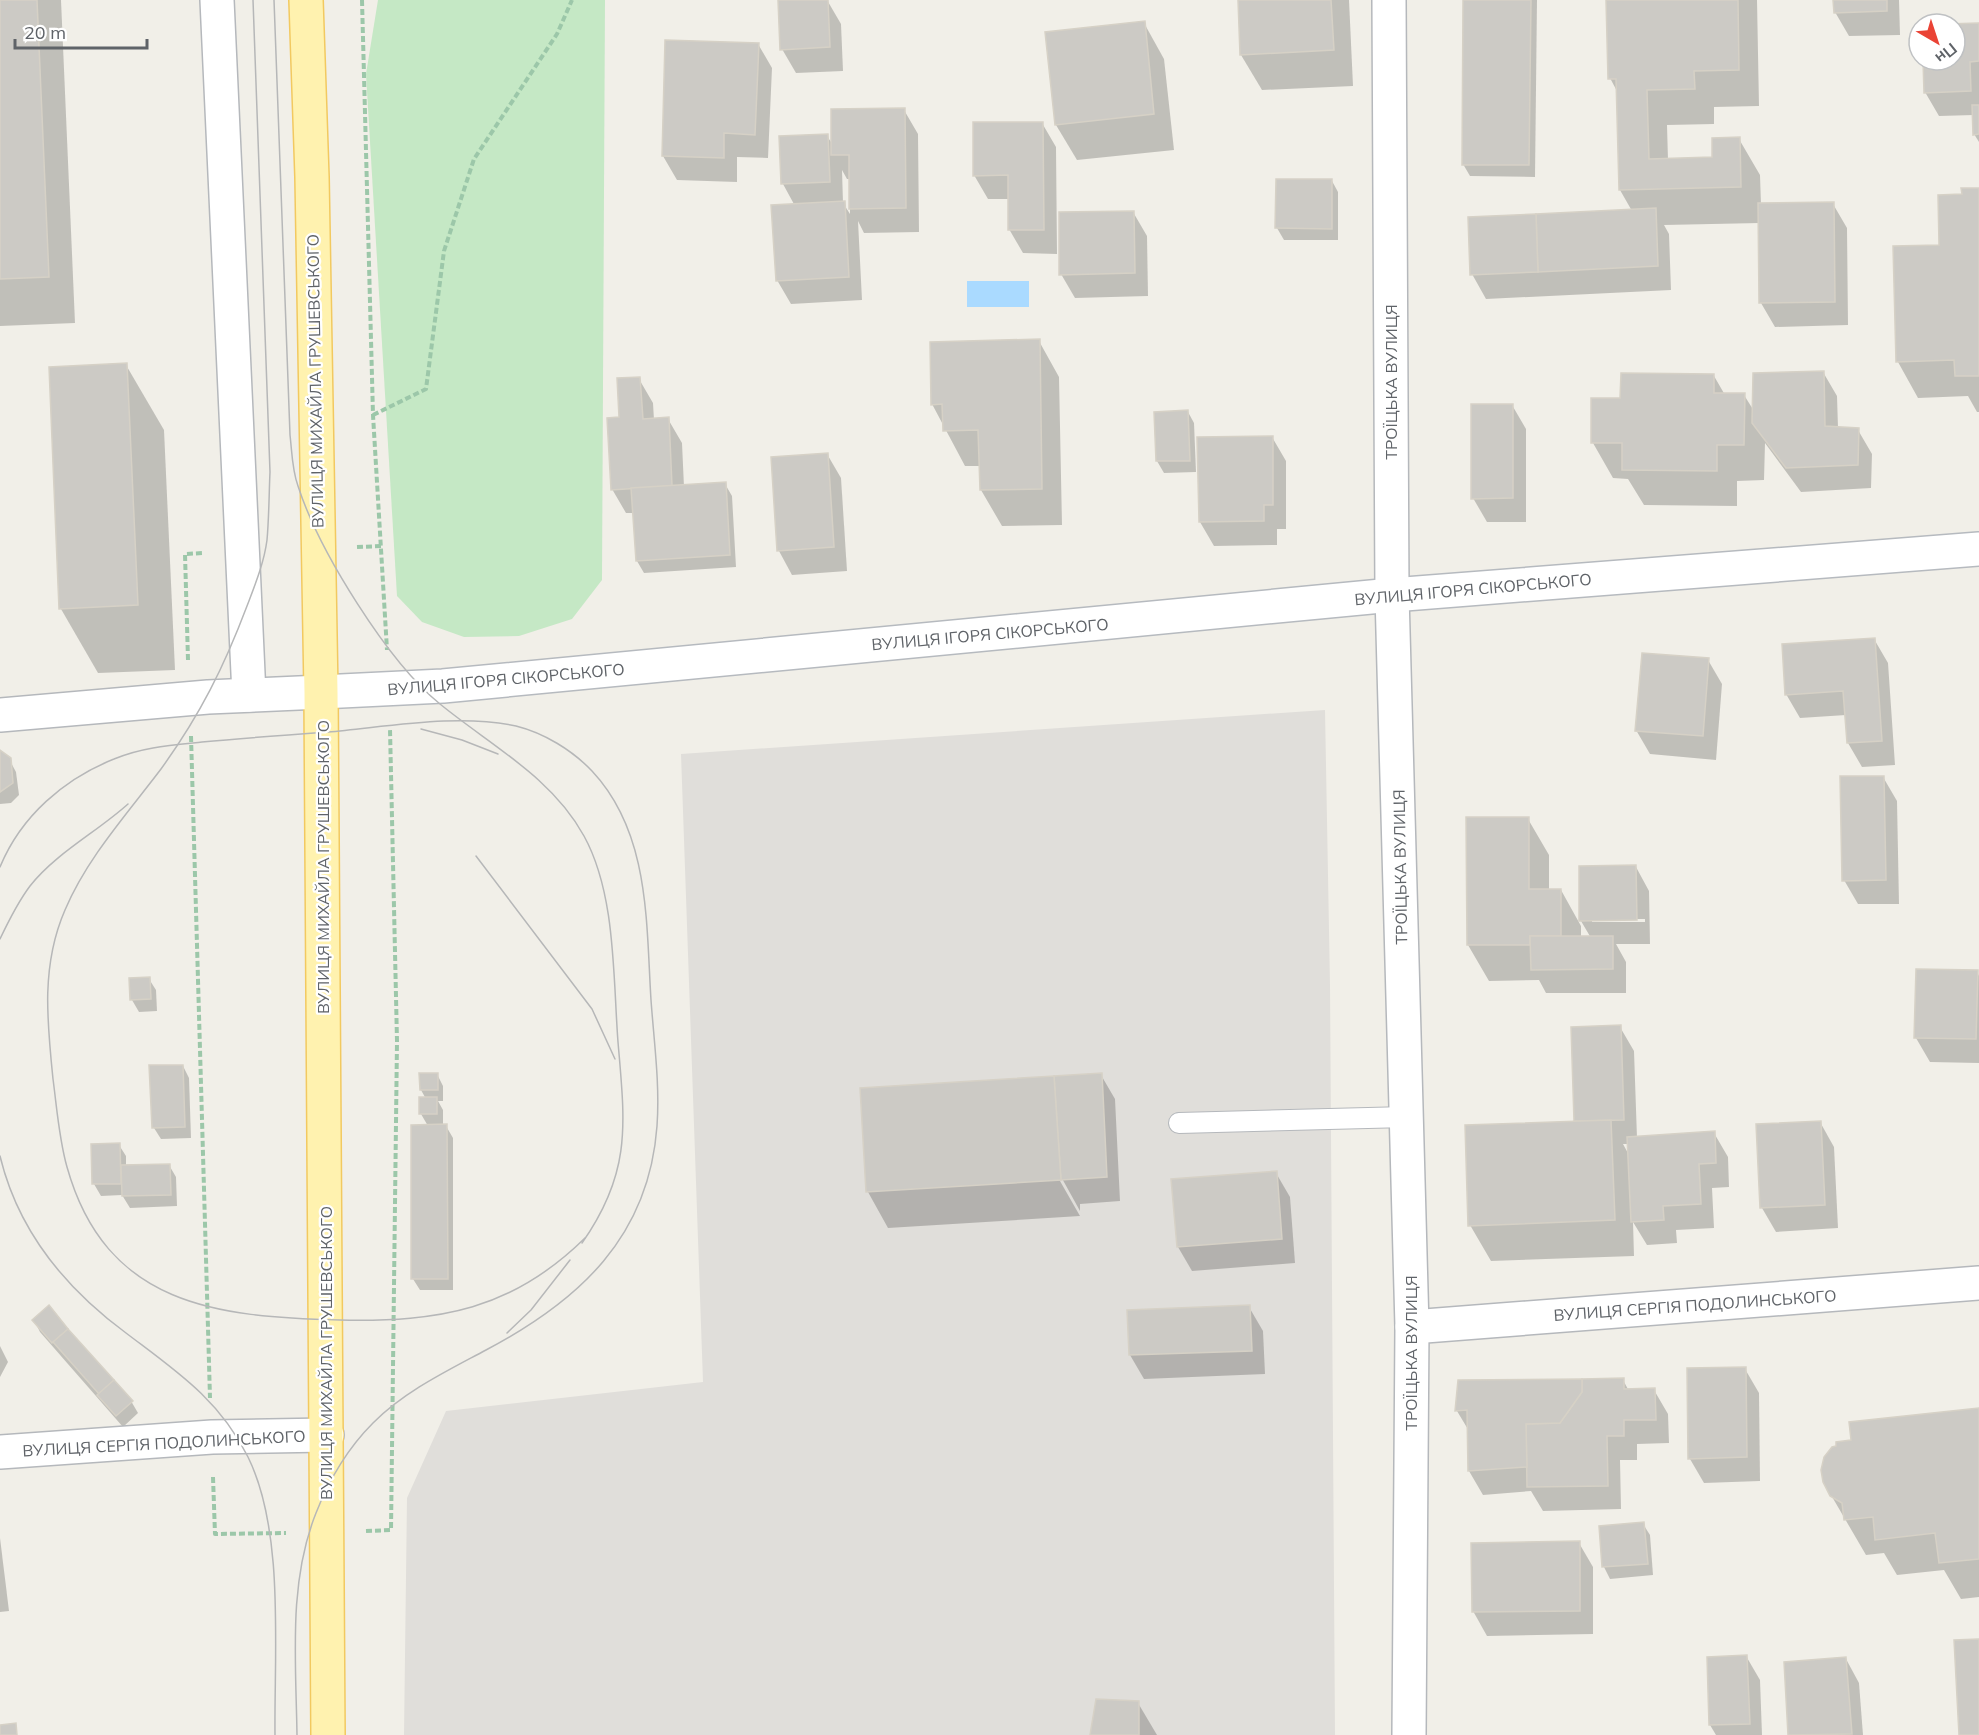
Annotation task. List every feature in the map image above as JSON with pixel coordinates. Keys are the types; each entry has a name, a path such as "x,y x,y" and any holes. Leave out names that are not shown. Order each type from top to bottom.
{"main road":[{"name":"ВУЛИЦЯ МИХАЙЛА ГРУШЕВСЬКОГО","path":"306,0 312,177 321,692 328,1735"}],"street":[{"path":"217,0 249,695"},
{"name":"ТРОЇЦЬКА ВУЛИЦЯ","path":"1389,0 1392,595 1412,1327 1409,1735"},
{"name":"ВУЛИЦЯ ІГОРЯ СІКОРСЬКОГО","path":"0,715 249,695 388,689 1392,595 1979,549"},
{"name":"ВУЛИЦЯ СЕРГІЯ ПОДОЛИНСЬКОГО","path":"1412,1327 1979,1283"},
{"name":"ВУЛИЦЯ СЕРГІЯ ПОДОЛИНСЬКОГО","path":"0,1452 212,1437 327,1435"}],"lane":[{"path":"1179,1123 1407,1117"}],"path":[{"path":"362,0 373,415 382,546 388,689 397,1041 391,1530"},
{"path":"373,415 426,388 444,251 474,159 557,34 572,0"},
{"path":"318,548 382,546"},
{"path":"215,1534 185,554 242,552"}],"shaded area":[{"path":"1325,710 1330,985 1335,1735 404,1735 407,1498 446,1411 703,1382 681,754"}],"green space":[{"path":"378,0 605,0 602,580 572,619 519,636 464,637 422,622 397,596 366,74"}],"water":[{"path":"967,281 1029,281 1029,307 967,307"}],"building":[{"path":"0,0 37,0 49,277 0,279"},
{"path":"778,0 828,0 830,47 780,50"},
{"path":"1238,0 1331,0 1334,50 1240,55"},
{"path":"1463,0 1531,0 1529,165 1462,165"},
{"path":"1606,0 1738,0 1739,70 1694,71 1695,89 1647,90 1649,159 1712,157 1712,138 1740,137 1741,187 1619,190 1616,79 1608,79"},
{"path":"1833,0 1887,0 1887,11 1834,13"},
{"path":"1145,21 1154,114 1055,125 1045,32"},
{"path":"1967,23 1979,23 1979,61 1970,62 1971,91 1924,93 1923,72 1967,72"},
{"path":"665,40 759,43 755,135 724,133 724,158 662,156"},
{"path":"1972,105 1979,105 1979,134 1973,135"},
{"path":"905,108 906,208 849,209 849,155 831,155 831,109"},
{"path":"973,122 1043,122 1044,230 1008,230 1008,175 973,176"},
{"path":"828,134 830,182 781,184 779,136"},
{"path":"1276,179 1332,179 1332,229 1275,228"},
{"path":"1961,188 1979,188 1979,376 1955,376 1954,360 1896,362 1893,246 1939,245 1938,195 1962,194"},
{"path":"845,201 849,277 776,281 771,205"},
{"path":"1834,202 1835,302 1759,303 1758,203"},
{"path":"1656,208 1658,266 1538,272 1536,214"},
{"path":"1134,211 1135,273 1059,275 1059,212"},
{"path":"1536,214 1538,272 1470,275 1468,217"},
{"path":"1040,339 1042,489 980,490 978,430 943,431 942,404 931,405 930,342"},
{"path":"127,363 138,605 59,609 49,367"},
{"path":"1824,371 1825,426 1859,428 1858,465 1786,468 1752,423 1753,373"},
{"path":"1621,373 1714,374 1714,393 1745,393 1744,445 1717,445 1717,471 1622,470 1622,443 1591,443 1591,398 1620,398"},
{"path":"640,377 643,419 669,417 672,486 611,490 607,418 619,417 617,378"},
{"path":"1471,404 1513,404 1513,498 1471,499"},
{"path":"1188,410 1190,461 1156,461 1154,412"},
{"path":"1273,436 1273,505 1264,505 1264,521 1199,522 1197,437"},
{"path":"828,453 834,547 777,551 771,457"},
{"path":"726,482 730,555 636,561 631,488"},
{"path":"1875,638 1882,741 1847,743 1843,691 1785,695 1782,644"},
{"path":"1642,653 1709,658 1703,736 1635,731"},
{"path":"0,750 11,758 13,783 0,792"},
{"path":"1840,776 1884,776 1886,880 1842,881"},
{"path":"1466,817 1529,817 1529,889 1561,889 1561,936 1530,936 1530,945 1467,945"},
{"path":"1636,865 1637,920 1579,921 1579,866"},
{"path":"1530,936 1613,936 1613,969 1531,970"},
{"path":"1916,969 1978,970 1976,1039 1914,1038"},
{"path":"150,977 151,999 130,1000 129,978"},
{"path":"1621,1025 1624,1120 1574,1121 1571,1027"},
{"path":"149,1065 183,1065 185,1127 152,1128"},
{"path":"419,1073 438,1073 438,1090 420,1090"},
{"path":"1102,1073 1107,1177 1061,1180 1054,1076"},
{"path":"1054,1076 1061,1180 866,1192 860,1088"},
{"path":"419,1097 437,1097 437,1114 419,1114"},
{"path":"1611,1120 1615,1220 1468,1226 1465,1125"},
{"path":"1821,1121 1825,1205 1760,1208 1756,1124"},
{"path":"447,1124 448,1279 411,1279 411,1125"},
{"path":"1715,1131 1716,1163 1699,1164 1701,1204 1663,1206 1664,1220 1631,1222 1627,1137"},
{"path":"120,1143 121,1184 92,1184 91,1144"},
{"path":"170,1164 171,1195 122,1196 121,1165"},
{"path":"1277,1171 1282,1239 1177,1247 1171,1179"},
{"path":"49,1305 68,1329 52,1343 32,1320"},
{"path":"1250,1305 1252,1351 1129,1355 1127,1310"},
{"path":"68,1329 114,1380 99,1394 53,1342"},
{"path":"1746,1367 1747,1457 1688,1459 1687,1368"},
{"path":"1624,1378 1624,1389 1655,1388 1656,1420 1624,1420 1624,1436 1607,1436 1608,1486 1527,1487 1526,1424 1560,1423 1582,1392 1582,1379"},
{"path":"1582,1379 1582,1392 1560,1423 1526,1424 1527,1467 1468,1471 1467,1410 1455,1411 1458,1380"},
{"path":"114,1380 133,1401 116,1416 97,1395"},
{"path":"1979,1408 1979,1559 1939,1563 1935,1533 1875,1540 1873,1517 1844,1520 1842,1503 1830,1496 1823,1482 1821,1470 1824,1457 1832,1447 1836,1446 1836,1442 1851,1440 1849,1422"},
{"path":"1644,1522 1648,1564 1602,1567 1599,1526"},
{"path":"1580,1541 1580,1611 1472,1612 1471,1543"},
{"path":"1979,1639 1979,1735 1959,1735 1954,1640"},
{"path":"1747,1655 1750,1724 1709,1725 1707,1657"},
{"path":"1846,1657 1852,1734 1788,1735 1784,1662"},
{"path":"1096,1699 1139,1701 1139,1735 1090,1735"},
{"path":"16,1723 17,1735 0,1735 0,1725"}],"tram line":[{"path":"253,0 270,472 266,549 253,590 210,690 175,749 84,872 57,931 49,972 48,1015 57,1113 67,1167 85,1213 109,1249 138,1276 172,1294 210,1307 251,1314 295,1318 376,1320 442,1314 473,1307 502,1296 530,1281 558,1262 585,1238"},
{"path":"274,0 290,435 293,467 298,486 308,512 338,572 378,634 420,685 440,704 519,763 555,796 571,815 584,836 602,884 611,936 623,1123 617,1170 610,1193 582,1243"},
{"path":"0,867 20,831 46,801 78,777 125,755 180,744 446,721 494,722 516,726 537,733 567,749 592,771 611,795 625,822 635,850 648,940 658,1094 657,1126 651,1165 640,1201 624,1233 579,1287 520,1331 427,1382 399,1401 373,1423 340,1465 316,1513 301,1567 297,1594 295,1651 297,1735"},
{"path":"421,729 462,740 498,754"},
{"path":"0,939 22,898 40,874 128,804"},
{"path":"476,856 592,1009 615,1059"},
{"path":"0,1156 19,1209 47,1256 64,1277 104,1316 195,1387 224,1418 248,1457 260,1487 273,1556 276,1630 275,1735"},
{"path":"507,1333 531,1310 570,1260"}]}
